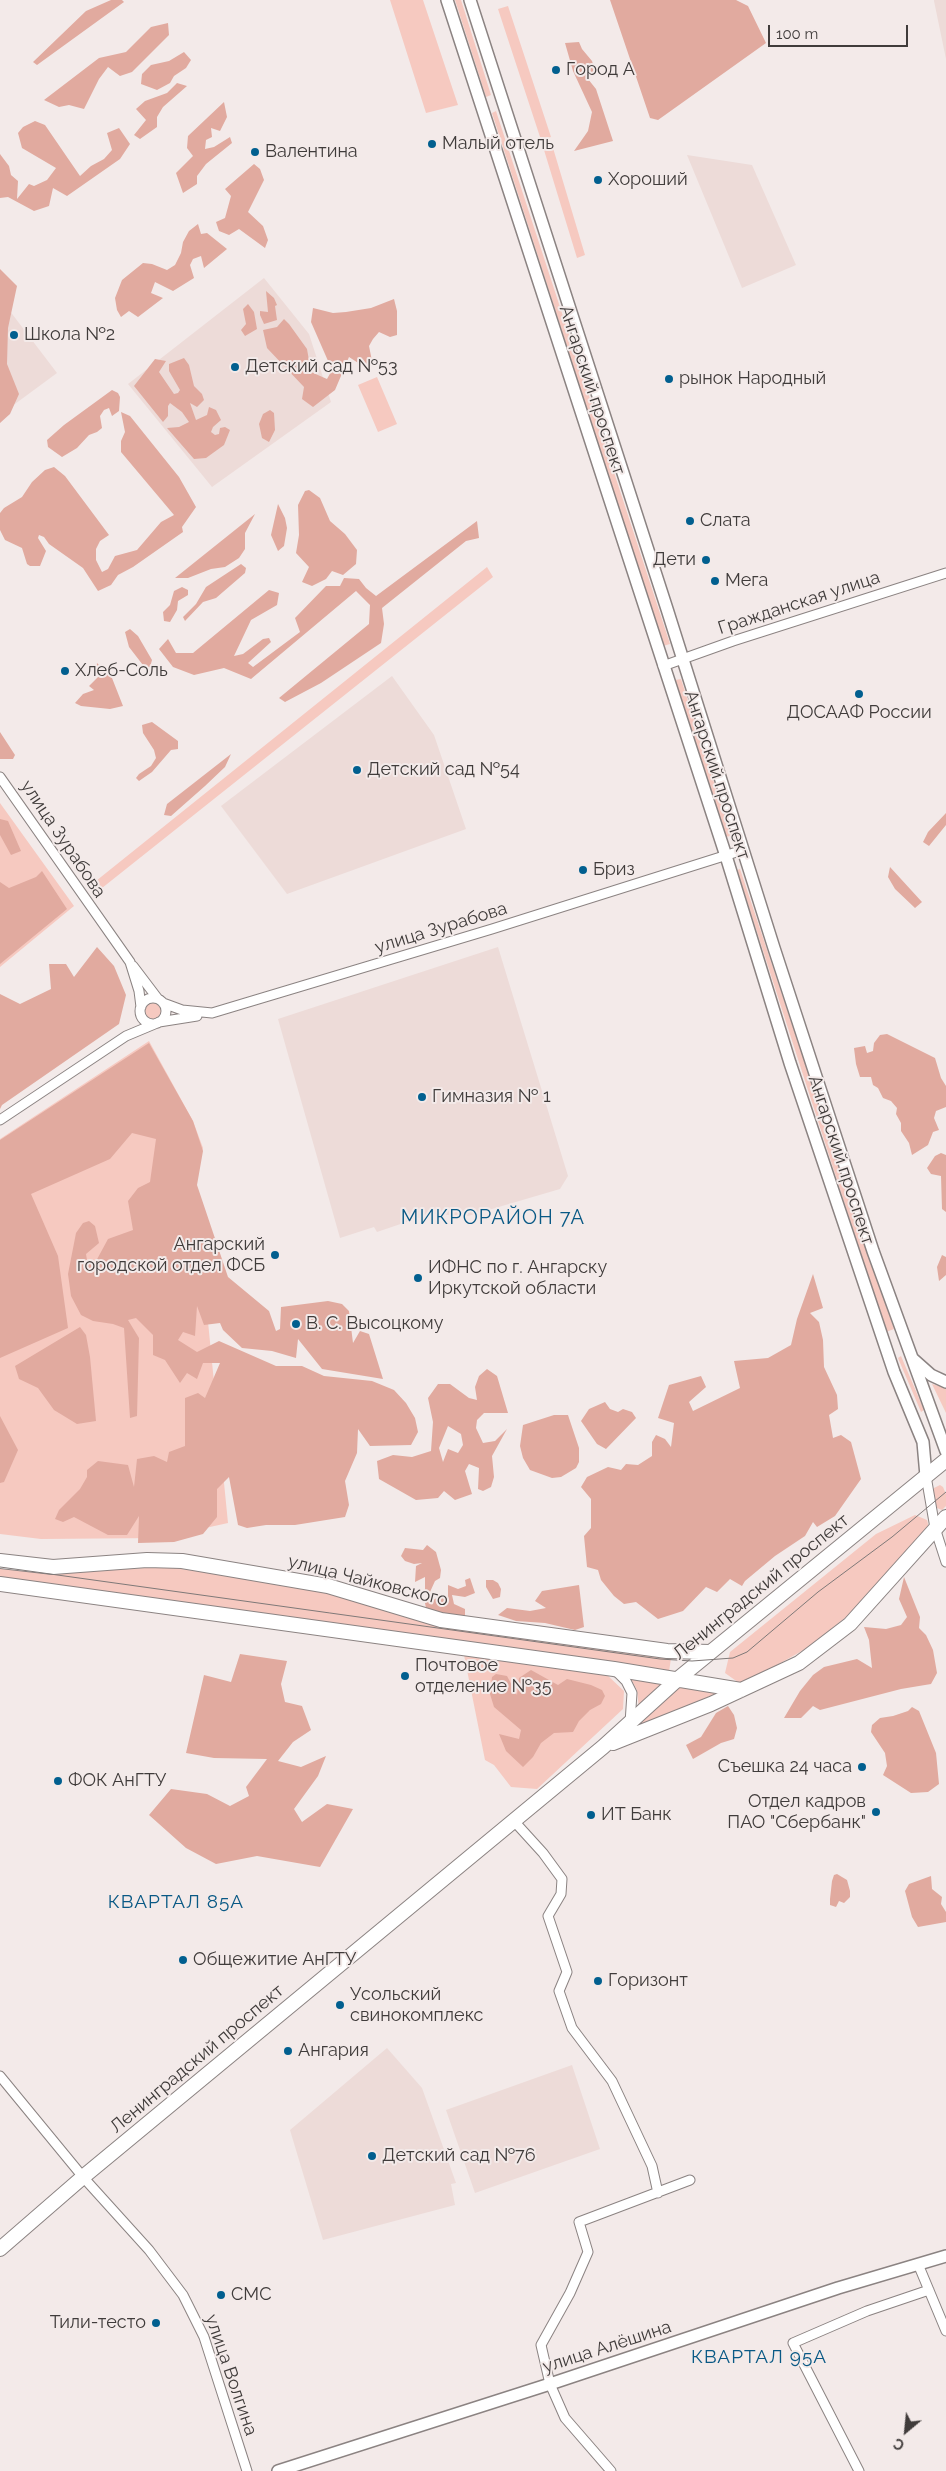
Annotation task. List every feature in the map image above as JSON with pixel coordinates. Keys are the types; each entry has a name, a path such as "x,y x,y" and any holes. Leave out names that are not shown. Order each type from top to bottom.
{"main road":[{"name":"Ленинградский проспект","path":"0,2249 83,2177 235,2054 513,1820 603,1747 679,1678 946,1460"},
{"name":"Ленинградский проспект","path":"603,1747 741,1690 799,1663 850,1624 946,1517"},
{"name":"улица Чайковского","path":"0,1561 53,1567 147,1560 182,1561 328,1586 441,1620 667,1651 711,1652"},
{"path":"0,1584 679,1678 741,1690"}],"street":[{"name":"Ангарский проспект","path":"447,0 726,856 790,1063 882,1339 923,1442 926,1476 935,1528 946,1562"},
{"name":"Ангарский проспект","path":"470,0 873,1250 910,1357 946,1451"},
{"path":"480,106 502,98"},
{"name":"Гражданская улица","path":"663,666 946,573"},
{"name":"улица Зурабова","path":"0,777 130,962"},
{"name":"улица Зурабова","path":"160,1001 182,1010 212,1013 743,850"},
{"path":"130,962 160,1001 166,1014 158,1023"},
{"path":"130,962 139,991 141,1010 147,1022 158,1023"},
{"path":"126,1036 147,1000 160,1001"},
{"path":"0,1120 126,1036 158,1023 212,1013"},
{"path":"882,1339 902,1334"},
{"path":"910,1357 931,1375 946,1382"},
{"path":"614,1669 626,1681 632,1692 630,1723"},
{"path":"513,1820 543,1853 562,1879 561,1894 548,1916 567,1972 559,1991 572,2028 612,2081 652,2166 658,2193"},
{"name":"улица Волгина","path":"0,2076 83,2177 149,2250 183,2295 204,2337 247,2471"},
{"path":"611,2471 565,2418 550,2384 541,2346 570,2293 588,2252 579,2222 690,2180"},
{"name":"улица Алёшина","path":"278,2471 299,2468 838,2288 946,2256"},
{"path":"918,2264 946,2331"},
{"path":"859,2471 793,2343 867,2311 929,2290"}],"shaded area":[{"path":"111,0 122,0 124,2 37,65 33,62 86,11"},
{"path":"390,0 423,0 458,105 426,113"},
{"path":"455,0 461,0 491,95 486,97"},
{"path":"610,0 736,0 748,6 766,43 658,120 650,118"},
{"path":"946,0 946,59 934,1"},
{"path":"508,6 551,137 541,140 498,9"},
{"path":"168,23 169,35 132,72 120,76 108,67 99,79 84,109 69,105 59,107 44,100 99,58 126,52 151,27"},
{"path":"579,42 592,61 596,73 588,79 596,89 613,141 574,151 588,131 592,112 573,71 565,43"},
{"path":"184,52 191,60 186,68 174,76 170,83 157,90 141,84 142,74 151,65 169,61"},
{"path":"177,83 187,86 163,107 157,117 157,127 140,139 134,135 146,120 136,109 145,101 167,93"},
{"path":"224,102 227,117 220,131 211,128 212,137 206,140 205,149 214,147 230,137 232,143 206,164 197,176 197,184 183,193 176,173 193,156 187,148 188,136"},
{"path":"496,111 670,644 663,646 492,113"},
{"path":"35,121 45,125 80,176 91,166 104,159 112,150 107,133 119,128 130,144 120,159 67,196 53,188 49,206 34,211 8,197 0,198 0,154 9,166 11,175 18,181 17,199 29,184 34,186 47,180 56,168 22,148 18,133 23,127"},
{"path":"553,148 585,255 577,258 544,150"},
{"path":"687,155 752,165 796,265 742,288"},
{"path":"254,164 260,169 264,180 248,212 263,226 268,240 265,248 239,229 229,235 219,231 216,222 225,218 231,196 225,189"},
{"path":"198,224 201,234 207,233 227,249 204,268 201,256 193,259 190,265 194,278 173,291 155,282 151,293 163,298 138,317 129,311 121,317 117,310 115,298 122,280 143,263 152,264 167,270 175,265 189,231"},
{"path":"0,269 17,286 8,328 7,364 19,394 10,414 0,423"},
{"name":"Детский сад №53","path":"264,278 309,334 331,402 212,487 128,384"},
{"path":"266,291 274,298 277,305 275,306 277,320 264,324 260,311 268,312"},
{"name":"Школа №2","path":"0,298 57,373 0,415"},
{"path":"394,299 397,311 397,335 390,337 379,332 369,346 372,361 366,368 349,357 335,390 313,407 302,399 304,387 267,348 263,330 277,327 284,319 307,349 311,372 327,379 332,370 311,322 313,308 333,313 346,312 371,308"},
{"path":"248,304 254,312 257,329 245,336 241,330 246,324 243,309"},
{"path":"184,358 189,365 194,386 202,394 204,400 197,407 190,403 196,420 207,415 209,407 216,410 221,420 213,427 211,432 215,435 219,434 220,428 225,427 230,430 224,445 206,458 194,459 167,428 179,427 189,422 182,412 170,403 168,406 168,416 163,422 134,386 155,359 166,361 159,372 174,394 178,393 180,390 169,371 169,364"},
{"path":"377,377 397,424 378,432 358,385"},
{"path":"112,390 118,393 120,397 119,411 112,416 109,408 104,410 100,416 102,428 89,435 77,448 62,457 48,447 47,440 64,425"},
{"path":"270,410 274,413 275,430 269,442 262,438 259,424 263,414"},
{"path":"121,412 130,416 179,477 196,507 182,527 183,532 133,567 118,575 111,585 98,591 83,568 39,535 38,538 46,551 40,566 30,566 27,564 22,548 5,540 0,530 0,513 4,508 22,497 32,482 45,470 54,467 65,476 109,535 100,541 96,549 96,560 102,572 108,569 115,556 137,550 161,522 174,515 121,452 121,441 125,432"},
{"path":"309,490 320,498 330,521 345,534 357,550 356,564 343,575 332,571 326,579 312,586 302,582 309,567 296,553 299,535 298,505 305,491"},
{"path":"278,504 285,518 287,528 284,546 278,551 271,535"},
{"path":"255,514 245,533 245,549 239,558 225,567 211,569 188,578 175,578"},
{"path":"477,521 479,538 466,541 382,608 384,624 381,643 321,683 285,702 279,698 369,624 370,605 356,591 251,679 224,668 194,675 173,667 159,649 168,639 176,653 193,653 269,590 279,593 277,605 251,620 234,656 243,654 263,639 269,638 271,642 248,663 253,667 300,632 295,618 326,586 340,586 344,578 359,579 376,596"},
{"path":"241,564 246,568 245,573 216,598 203,602 185,621 183,617 196,604 206,587"},
{"path":"487,567 493,577 97,892 91,885"},
{"path":"182,587 188,590 188,595 178,601 177,610 170,622 164,621 163,612 170,605 174,591"},
{"path":"130,629 138,636 152,660 150,667 146,669 129,647 125,632"},
{"path":"97,663 112,678 123,706 110,709 81,706 75,703 83,694 94,690 89,686 99,676 96,670"},
{"name":"Детский сад №54","path":"392,676 434,735 466,829 287,894 221,806"},
{"path":"681,679 731,836 725,837 675,680"},
{"path":"152,722 178,741 178,749 171,750 152,772 139,781 136,778 151,766 156,758 154,750 143,733 142,725"},
{"path":"0,732 15,755 13,759 0,759"},
{"path":"231,754 225,767 205,786 171,816 164,815 167,804"},
{"path":"0,803 74,906 0,967"},
{"path":"946,813 946,825 929,846 923,842 928,832"},
{"path":"0,819 8,821 21,851 11,855 0,835"},
{"path":"890,867 922,902 915,908 895,889 888,877"},
{"path":"740,869 894,1329 886,1332 737,870"},
{"path":"42,871 67,909 0,964 0,882 9,888 36,877"},
{"path":"97,947 114,966 126,995 119,1024 2,1105 0,1109 0,994 20,1004 51,989 49,964 66,964 74,977"},
{"name":"Гимназия № 1","path":"498,947 568,1176 560,1189 468,1216 430,1214 377,1232 374,1227 340,1238 278,1019"},
{"path":"153,1003 159,1005 161,1011 159,1017 153,1019 147,1017 145,1011 147,1005"},
{"path":"887,1034 935,1058 941,1078 946,1086 946,1107 936,1111 934,1118 939,1130 933,1132 928,1145 912,1155 909,1143 901,1131 901,1123 896,1114 897,1108 891,1101 883,1098 878,1088 873,1085 871,1077 860,1077 856,1064 854,1048 865,1046 867,1053 873,1051 874,1043 880,1035"},
{"path":"149,1041 193,1121 203,1148 194,1181 228,1523 160,1538 41,1539 0,1534 0,1139"},
{"path":"149,1043 193,1121 203,1151 197,1185 228,1277 269,1311 276,1331 280,1329 281,1307 328,1301 342,1304 349,1311 353,1343 360,1331 369,1334 383,1379 322,1369 298,1339 296,1358 272,1351 242,1348 223,1330 220,1323 204,1325 197,1306 195,1336 183,1332 178,1340 197,1352 219,1341 276,1366 302,1366 324,1376 372,1381 394,1390 406,1403 415,1418 418,1432 411,1445 370,1446 358,1429 357,1453 345,1481 349,1505 345,1517 295,1525 266,1525 247,1528 238,1525 229,1477 217,1489 217,1517 203,1534 174,1542 138,1543 139,1516 127,1535 108,1535 74,1517 63,1522 55,1519 59,1510 80,1489 87,1477 87,1470 98,1461 128,1465 134,1487 137,1459 154,1456 167,1462 169,1452 185,1446 185,1398 198,1393 205,1398 220,1363 203,1363 197,1379 187,1373 180,1383 165,1360 153,1355 153,1335 136,1318 128,1320 139,1338 137,1416 130,1418 124,1328 93,1321 81,1315 71,1296 68,1274 76,1233 83,1223 89,1221 95,1226 99,1243 86,1254 87,1260 95,1263 108,1239 133,1230 128,1201 138,1188 150,1182 156,1139 132,1133 110,1159 31,1194 58,1256 68,1328 0,1358 0,1140"},
{"path":"941,1153 946,1155 946,1212 942,1209 941,1176 931,1174 927,1168 935,1156"},
{"path":"942,1255 946,1257 946,1275 939,1281 937,1267"},
{"path":"813,1274 823,1308 810,1313 819,1322 823,1340 824,1367 837,1395 838,1409 829,1415 833,1438 841,1435 851,1442 861,1479 835,1516 817,1527 813,1522 805,1536 775,1556 745,1581 742,1586 730,1579 717,1592 706,1587 683,1611 658,1619 636,1602 624,1604 614,1596 601,1580 598,1570 587,1567 584,1536 591,1528 591,1499 581,1487 587,1477 608,1467 621,1470 626,1464 638,1465 652,1456 652,1442 656,1435 665,1439 671,1447 674,1423 658,1418 669,1385 701,1376 706,1387 689,1402 693,1411 740,1388 734,1361 768,1358 791,1345 797,1319"},
{"path":"80,1327 86,1335 90,1357 96,1421 77,1424 54,1410 38,1388 19,1379 15,1366"},
{"path":"901,1356 924,1410 921,1412 898,1358"},
{"path":"487,1369 497,1376 508,1413 484,1413 477,1420 476,1428 483,1443 495,1441 507,1429 492,1456 494,1477 491,1487 483,1491 478,1489 479,1468 469,1464 465,1471 472,1494 455,1500 444,1491 438,1498 416,1500 379,1479 377,1461 393,1455 412,1457 431,1451 433,1422 428,1398 438,1384 450,1384 469,1398 477,1400 475,1387 479,1376","holes":["448,1426 461,1434 463,1445 458,1453 448,1449 443,1462 439,1448"]},
{"path":"932,1384 946,1388 946,1413"},
{"path":"605,1402 610,1409 618,1412 623,1409 632,1412 636,1418 606,1449 597,1444 581,1421 589,1409"},
{"path":"554,1415 568,1415 579,1448 579,1462 576,1468 561,1477 552,1478 530,1470 523,1458 520,1446 523,1425"},
{"path":"0,1416 18,1450 4,1482 0,1483"},
{"path":"940,1485 946,1494 946,1506 942,1510 937,1508 933,1495 934,1488"},
{"path":"915,1515 927,1520 929,1528 855,1610 807,1648 742,1685 725,1673 730,1652 876,1534"},
{"path":"427,1545 436,1552 441,1570 440,1578 435,1581 430,1592 425,1590 425,1577 415,1582 416,1566 422,1563 414,1564 405,1561 401,1556 405,1548 423,1550"},
{"path":"0,1565 54,1572 168,1567 301,1586 671,1658 669,1672 0,1578"},
{"path":"904,1577 920,1617 919,1628 926,1635 933,1650 937,1673 931,1684 901,1689 820,1710 813,1706 801,1718 784,1718 800,1691 813,1675 824,1667 857,1659 872,1668 869,1640 864,1627 886,1629 901,1625 907,1617 899,1599"},
{"path":"470,1578 475,1593 465,1597 452,1595 454,1604 465,1609 465,1617 444,1614 426,1608 425,1603 440,1597 448,1600 448,1585 458,1589 466,1586 465,1580"},
{"path":"486,1580 493,1580 498,1583 501,1589 500,1597 493,1599 486,1587"},
{"path":"579,1585 584,1627 575,1630 545,1623 516,1621 498,1615 507,1608 530,1611 546,1608 535,1601 542,1591"},
{"path":"240,1654 287,1661 281,1684 285,1702 302,1706 311,1730 293,1742 278,1761 301,1767 326,1756 318,1776 294,1809 302,1822 327,1804 353,1809 320,1867 257,1856 216,1864 186,1848 149,1815 171,1789 207,1794 230,1806 249,1796 246,1787 267,1759 214,1758 186,1753 204,1675 231,1682"},
{"path":"464,1655 605,1673 624,1691 623,1709 537,1789 511,1787 494,1765 485,1760"},
{"path":"531,1670 558,1685 567,1679 591,1685 602,1690 605,1696 601,1704 590,1710 579,1721 573,1732 554,1733 541,1743 533,1757 523,1767 506,1751 499,1734 519,1739 521,1730 494,1707 490,1694 492,1677 496,1674 507,1676 517,1695 519,1678"},
{"path":"630,1677 667,1682 639,1709 637,1690"},
{"path":"681,1685 726,1692 628,1731"},
{"path":"728,1706 734,1715 737,1728 734,1739 721,1743 693,1759 686,1745 701,1737 716,1713"},
{"path":"912,1707 919,1711 936,1753 939,1784 928,1792 911,1793 883,1775 887,1766 885,1753 871,1732 872,1725 880,1718 908,1711"},
{"path":"837,1874 847,1880 850,1897 844,1903 839,1901 836,1907 830,1905 830,1899 832,1881 834,1875"},
{"path":"931,1876 932,1889 942,1897 941,1904 946,1912 946,1922 918,1927 912,1917 905,1891 909,1884"},
{"name":"Детский сад №76","path":"387,2048 422,2088 456,2183 451,2184 455,2205 323,2240 290,2130"},
{"path":"572,2065 600,2149 475,2193 446,2110"}],"tram line":[{"path":"0,1567 660,1659 692,1661 733,1658 747,1652 818,1592 892,1537 946,1492"}],"place":[{"name":"Город А","path":"556,70"},
{"name":"Малый отель","path":"432,144"},
{"name":"Валентина","path":"255,152"},
{"name":"Хороший","path":"598,180"},
{"name":"Школа №2","path":"14,335"},
{"name":"Детский сад №53","path":"235,367"},
{"name":"рынок Народный","path":"669,379"},
{"name":"Слата","path":"690,521"},
{"name":"Дети","path":"706,560"},
{"name":"Мега","path":"715,581"},
{"name":"Хлеб-Соль","path":"65,671"},
{"name":"ДОСААФ России","path":"859,694"},
{"name":"Детский сад №54","path":"357,770"},
{"name":"Бриз","path":"583,870"},
{"name":"Гимназия № 1","path":"422,1097"},
{"name":"Ангарский городской отдел ФСБ","path":"275,1255"},
{"name":"ИФНС по г. Ангарску Иркутской области","path":"418,1278"},
{"name":"В. С. Высоцкому","path":"296,1324"},
{"name":"Почтовое отделение №35","path":"405,1676"},
{"name":"Съешка 24 часа","path":"862,1767"},
{"name":"ФОК АнГТУ","path":"58,1781"},
{"name":"Отдел кадров ПАО \"Сбербанк\"","path":"876,1812"},
{"name":"ИТ Банк","path":"591,1815"},
{"name":"Общежитие АнГТУ","path":"183,1960"},
{"name":"Горизонт","path":"598,1981"},
{"name":"Усольский свинокомплекс","path":"340,2005"},
{"name":"Ангария","path":"288,2051"},
{"name":"Детский сад №76","path":"372,2156"},
{"name":"СМС","path":"221,2295"},
{"name":"Тили-тесто","path":"156,2323"}],"district":[{"name":"МИКРОРАЙОН 7А","path":"493,1218"},
{"name":"КВАРТАЛ 85А","path":"176,1902"},
{"name":"КВАРТАЛ 95А","path":"759,2357"}]}
